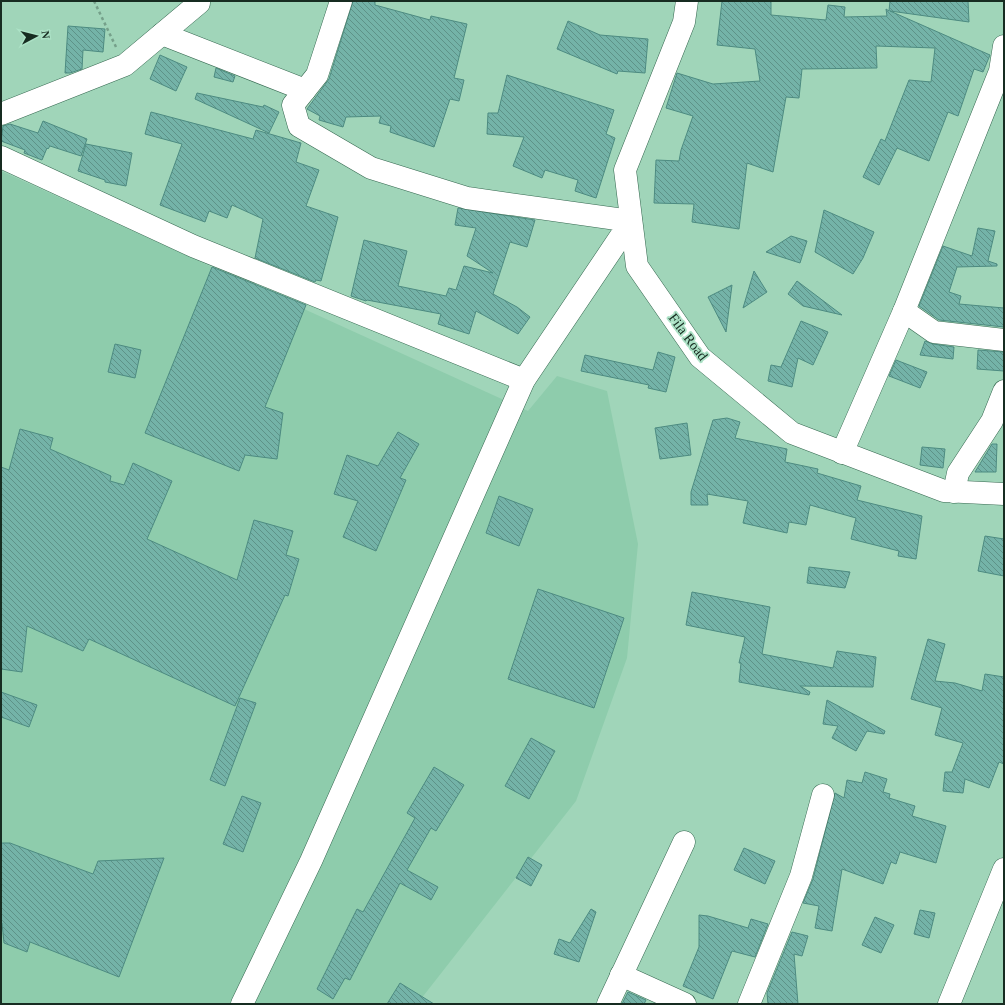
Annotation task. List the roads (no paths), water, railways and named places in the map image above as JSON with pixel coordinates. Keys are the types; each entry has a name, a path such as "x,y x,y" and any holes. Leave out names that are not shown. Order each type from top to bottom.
{"street":[{"path":"1,114 125,65 199,4 199,1"},
{"path":"242,1004 311,861 524,380 631,221 467,198 371,168 299,126 293,105 317,75 341,1"},
{"name":"Fila Road","path":"687,1 684,22 625,170 636,266 700,357 792,434 944,491 1004,494"},
{"path":"162,34 305,90"},
{"path":"842,453 904,311 1000,71 1004,46"},
{"path":"1,157 193,246 524,380"},
{"path":"904,311 934,332 1004,340"},
{"path":"954,492 958,473 992,421 1004,391"},
{"path":"748,1004 801,876 822,795"},
{"path":"608,1004 684,842"},
{"path":"949,1004 1004,869"},
{"path":"621,975 686,1004"}]}
